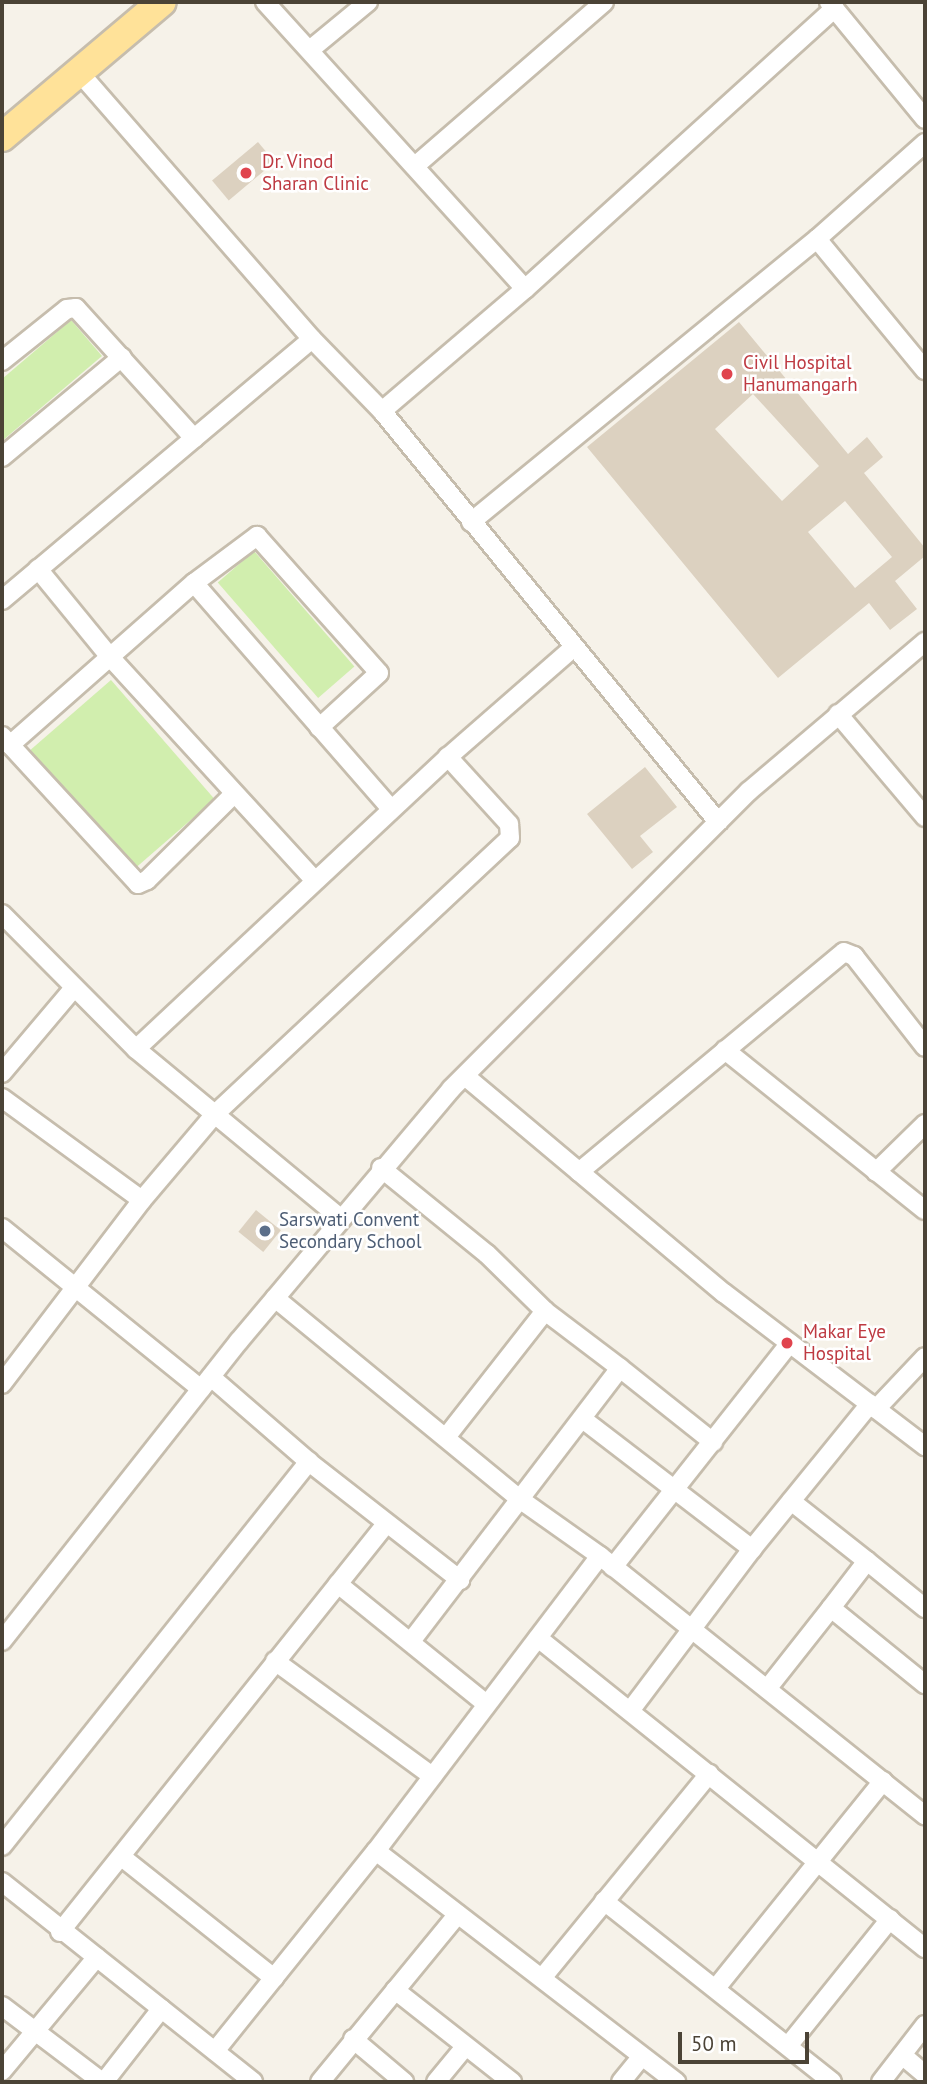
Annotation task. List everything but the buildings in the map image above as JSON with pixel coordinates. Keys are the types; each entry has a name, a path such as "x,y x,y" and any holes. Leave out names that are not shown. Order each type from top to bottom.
{"main road":[{"path":"2,137 162,2"}],"street":[{"path":"265,2 311,49 525,289"},
{"path":"311,49 368,2"},
{"path":"415,166 604,2"},
{"path":"382,411 525,289 832,5 925,119"},
{"path":"79,72 312,339 382,411 718,822"},
{"path":"471,522 817,239 925,143"},
{"path":"817,239 925,370"},
{"path":"2,361 73,307 194,438"},
{"path":"2,600 312,339"},
{"path":"2,457 122,357"},
{"path":"233,795 147,880 138,884 6,741 110,657 194,583 260,537 378,671 377,678 319,727"},
{"path":"38,569 110,657 233,795 314,880"},
{"path":"194,583 391,809"},
{"path":"2,1641 340,1218 465,1076 718,822 838,714 925,642"},
{"path":"135,1049 391,809 575,647"},
{"path":"838,714 925,817"},
{"path":"4,1378 76,1290 142,1200 214,1115 510,838 509,824 448,757"},
{"path":"2,914 135,1049 340,1218"},
{"path":"579,1172 847,952 925,1046"},
{"path":"2,1073 73,989"},
{"path":"725,1050 925,1210"},
{"path":"465,1076 790,1343 925,1446"},
{"path":"2,1098 142,1200"},
{"path":"876,1172 925,1124"},
{"path":"382,1168 487,1254 545,1311 713,1442"},
{"path":"5,1238 206,1383 460,1580"},
{"path":"275,1298 447,1436 521,1500 607,1561 925,1815"},
{"path":"447,1436 545,1311"},
{"path":"215,2052 376,1851 538,1638 607,1561 676,1491 790,1343"},
{"path":"630,1711 751,1549 791,1501 873,1406 925,1357"},
{"path":"412,1640 584,1420 620,1368"},
{"path":"584,1420 751,1549"},
{"path":"2,1846 309,1462"},
{"path":"791,1501 925,1608"},
{"path":"60,1932 123,1858 275,1661 386,1524"},
{"path":"767,1689 867,1561"},
{"path":"338,1584 412,1640 486,1704"},
{"path":"831,1608 925,1685"},
{"path":"538,1638 925,1948"},
{"path":"275,1661 432,1776"},
{"path":"542,1978 709,1774"},
{"path":"716,1988 816,1860 883,1781"},
{"path":"376,1851 676,2082"},
{"path":"123,1858 274,1978"},
{"path":"2,1882 60,1932 97,1957 253,2082"},
{"path":"604,1900 832,2082"},
{"path":"320,2082 458,1914"},
{"path":"788,2046 890,1919"},
{"path":"2,2071 33,2030 97,1957"},
{"path":"395,1990 512,2082"},
{"path":"2,2006 103,2082 162,2009"},
{"path":"881,2082 925,2025"},
{"path":"354,2039 404,2082"},
{"path":"436,2082 465,2047"},
{"path":"902,2055 925,2074"},
{"path":"621,2082 642,2056"}],"green space":[{"path":"71,320 102,356 2,441 2,379"},
{"path":"254,551 354,666 318,698 218,582"},
{"path":"111,680 215,799 133,870 29,751"}],"place":[{"name":"Dr. Vinod Sharan Clinic","path":"246,173"},
{"name":"Civil Hospital Hanumangarh","path":"727,374"},
{"name":"Sarswati Convent Secondary School","path":"265,1231"},
{"name":"Makar Eye Hospital","path":"787,1343"}]}
